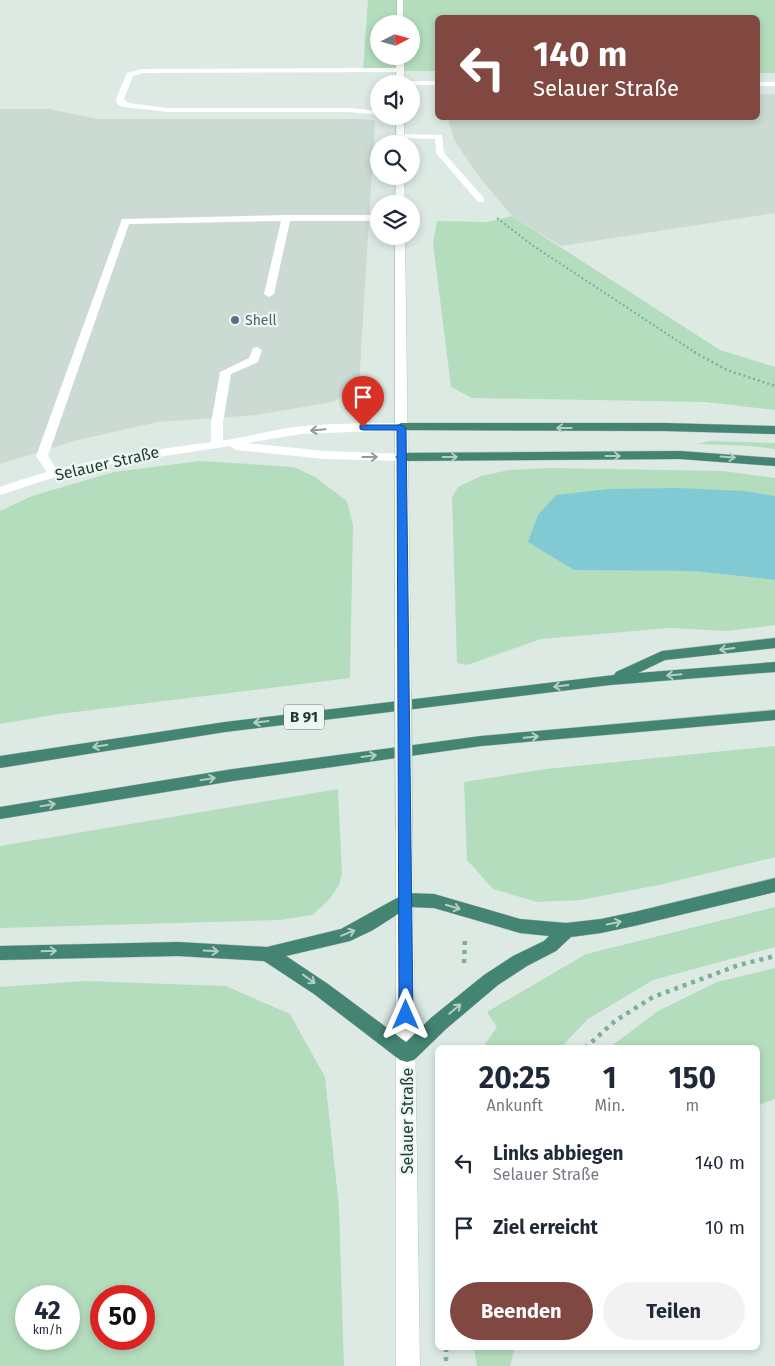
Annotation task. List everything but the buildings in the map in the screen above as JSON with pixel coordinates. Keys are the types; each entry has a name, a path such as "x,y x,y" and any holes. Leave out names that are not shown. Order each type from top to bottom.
{"highway":[{"path":"401,428 674,427 775,430"},
{"path":"402,457 680,455 775,462"},
{"path":"610,680 662,656 775,643"},
{"name":"B 91","path":"0,762 225,727 610,680 775,666"},
{"path":"0,813 233,775 481,741 775,715"},
{"path":"0,953 178,949 267,954 344,936 368,925 406,900 434,901 520,926 566,930 601,926 634,919 775,885"},
{"path":"267,954 316,984 406,1054 464,1002 520,961 550,946 566,930"}],"main road":[{"path":"400,0 400,15"},
{"path":"400,65 400,75"},
{"path":"370,112 350,110 168,110 127,105 121,103 120,100 130,75 142,71 400,70"},
{"path":"420,83 435,83"},
{"path":"760,84 775,84"},
{"path":"420,138 439,137 440,153 481,200"},
{"path":"269,294 286,218"},
{"path":"54,474 42,456 124,221 370,218"},
{"name":"Selauer Straße","path":"400,245 408,1366"},
{"path":"217,444 217,423 226,372 254,360 257,350"},
{"name":"Selauer Straße","path":"0,491 54,474 141,453 217,444 306,430 344,427 401,428"},
{"name":"Selauer Straße","path":"217,444 325,455 402,457"}],"path":[{"path":"481,200 493,216 532,245 681,345 727,370 775,386"},
{"path":"464,1002 465,911"},
{"path":"587,1045 615,1021 653,997 740,965 775,956"},
{"path":"446,1350 446,1366"}],"shaded area":[{"path":"760,94 775,94 775,213 561,246 512,216 480,178 454,140 449,120 760,120"},
{"path":"0,109 49,109 98,119 365,119 370,120 370,125 375,125 374,135 370,135 371,185 359,385 333,402 256,415 158,422 78,440 0,464"}],"green space":[{"path":"368,0 775,0 775,73 760,73 760,15 435,15 435,71 363,71"},
{"path":"512,216 720,350 775,367 775,410 705,402 472,398 451,387 433,243 437,221 487,222"},
{"path":"709,441 775,443 775,449 698,444"},
{"path":"200,461 294,467 315,477 347,501 353,525 350,678 59,714 0,724 0,511 32,496 114,472"},
{"path":"550,468 723,471 775,478 775,496 745,491 694,571 775,580 775,625 727,631 670,628 541,639 467,665 457,663 452,497 458,487 481,476 509,470"},
{"path":"775,746 775,857 659,885 580,900 537,902 493,889 467,860 464,782 546,769"},
{"path":"338,789 342,874 339,885 328,901 312,915 280,920 0,928 0,846"},
{"path":"775,907 775,947 653,980 588,1019 563,1045 484,1045 497,1027 487,1012 586,954"},
{"path":"775,968 775,1099 760,1104 760,1045 613,1045 658,1011 717,982"},
{"path":"85,981 226,986 290,1014 325,1077 339,1207 344,1366 0,1366 0,987"},
{"path":"474,1350 514,1350 510,1366 477,1366"}],"water":[{"path":"679,488 745,491 775,496 775,580 694,571 574,570 528,542 538,515 556,495 608,489"}],"place":[{"name":"Shell","path":"235,320"}],"route":[{"path":"363,427 401,428 406,1015"}]}
